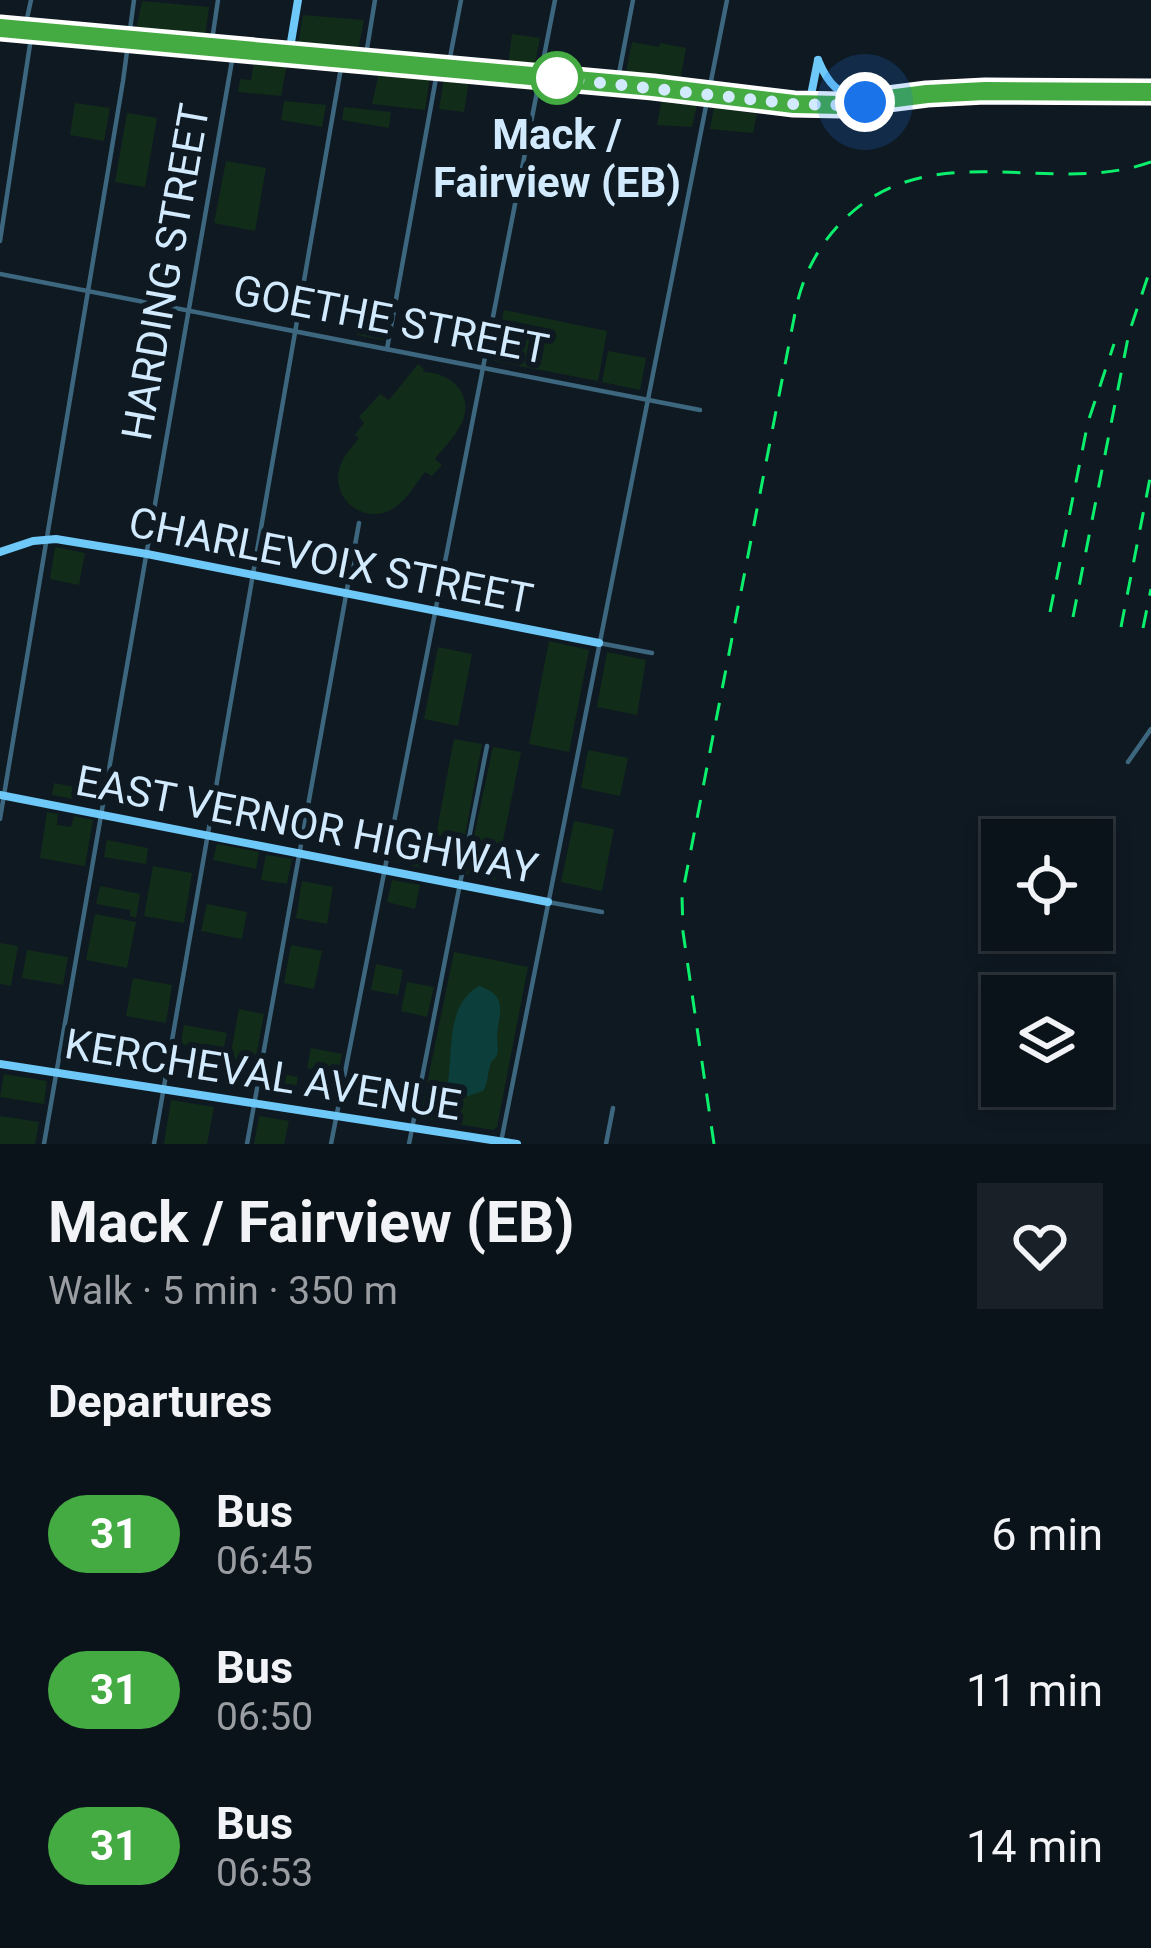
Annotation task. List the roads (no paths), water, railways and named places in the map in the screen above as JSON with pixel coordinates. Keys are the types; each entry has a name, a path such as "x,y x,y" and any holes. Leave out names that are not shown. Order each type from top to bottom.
{"street":[{"path":"0,241 32,38 26,22 31,0"},
{"path":"0,819 134,0"},
{"name":"HARDING STREET","path":"211,47 218,0"},
{"path":"289,54 298,0"},
{"path":"364,61 375,0"},
{"path":"388,349 460,0"},
{"path":"331,1144 555,0"},
{"path":"617,84 633,0"},
{"path":"501,1142 727,0"},
{"path":"0,28 809,105 985,91 1151,92"},
{"name":"HARDING STREET","path":"44,1144 234,49"},
{"path":"154,1144 343,59"},
{"path":"809,105 818,60 838,91 865,102"},
{"name":"GOETHE STREET","path":"0,274 700,410"},
{"path":"247,1144 359,523"},
{"name":"CHARLEVOIX STREET","path":"0,552 46,539 147,554 652,653"},
{"path":"1128,762 1151,730"},
{"path":"409,1144 487,746"},
{"name":"EAST VERNOR HIGHWAY","path":"2,796 602,912"},
{"name":"KERCHEVAL AVENUE","path":"0,1064 517,1144"},
{"path":"606,1144 614,1108"}],"railway":[{"path":"714,1144 683,932 682,896 796,308 809,269 850,214 884,191 920,178 957,172 1074,174 1151,162"},
{"path":"1073,617 1129,333 1151,267"},
{"path":"1050,612 1088,422 1114,344"},
{"path":"1121,627 1151,473"},
{"path":"1143,628 1151,589"}],"place":[{"name":"Mack / Fairview (EB)","path":"557,78"}]}
